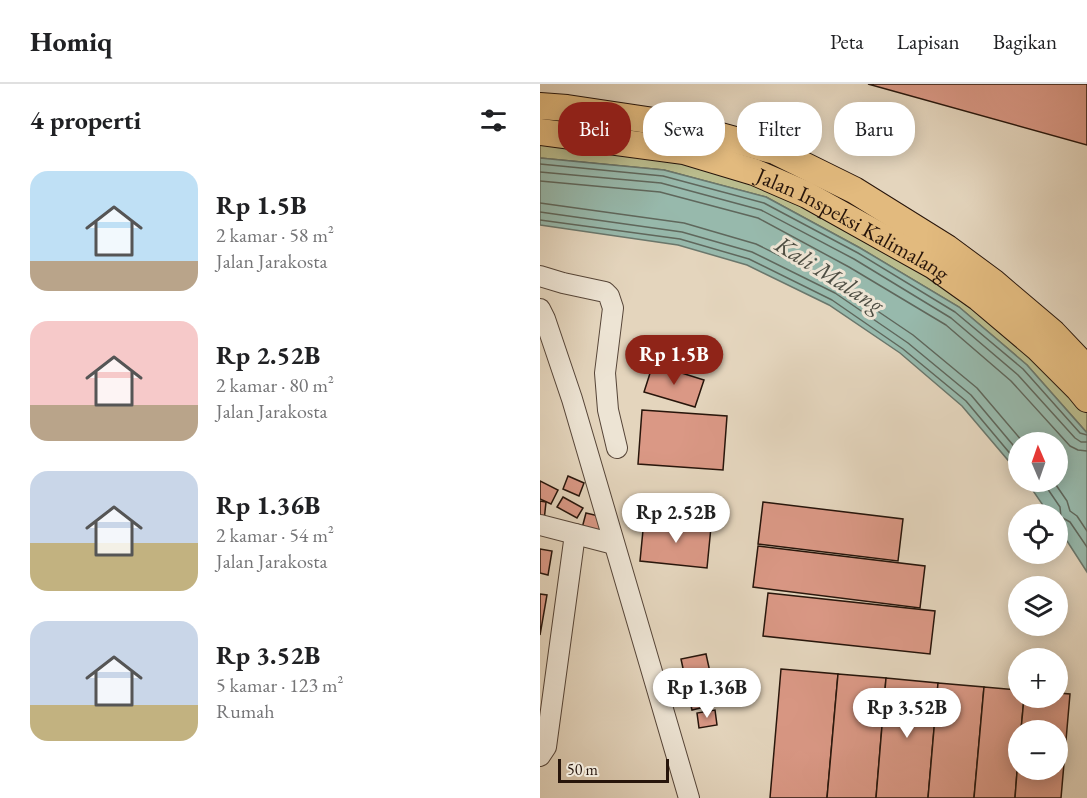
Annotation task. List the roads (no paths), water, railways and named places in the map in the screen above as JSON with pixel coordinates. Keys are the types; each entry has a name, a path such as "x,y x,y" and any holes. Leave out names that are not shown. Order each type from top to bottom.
{"main road":[{"name":"Jalan Inspeksi Kalimalang","path":"540,106 681,125 775,151 813,184 941,257 980,298 1038,348 1085,384"},
{"name":"Jalan Inspeksi Kalimalang","path":"540,132 684,151 753,172 813,184"}],"street":[{"path":"540,276 605,292 609,296 613,308 605,373 608,410 616,448"},
{"path":"540,309 572,399 688,798"},
{"path":"540,525 614,544"},
{"path":"540,756 546,747 575,534"}],"water":[{"name":"Kali Malang","path":"540,158 664,170 766,197 860,248 959,307 1027,365 1087,433 1087,572 1068,543 1068,504 1042,504 1034,492 1068,492 1068,432 1008,432 1008,460 962,406 900,353 829,305 747,265 678,245 540,225"}]}
